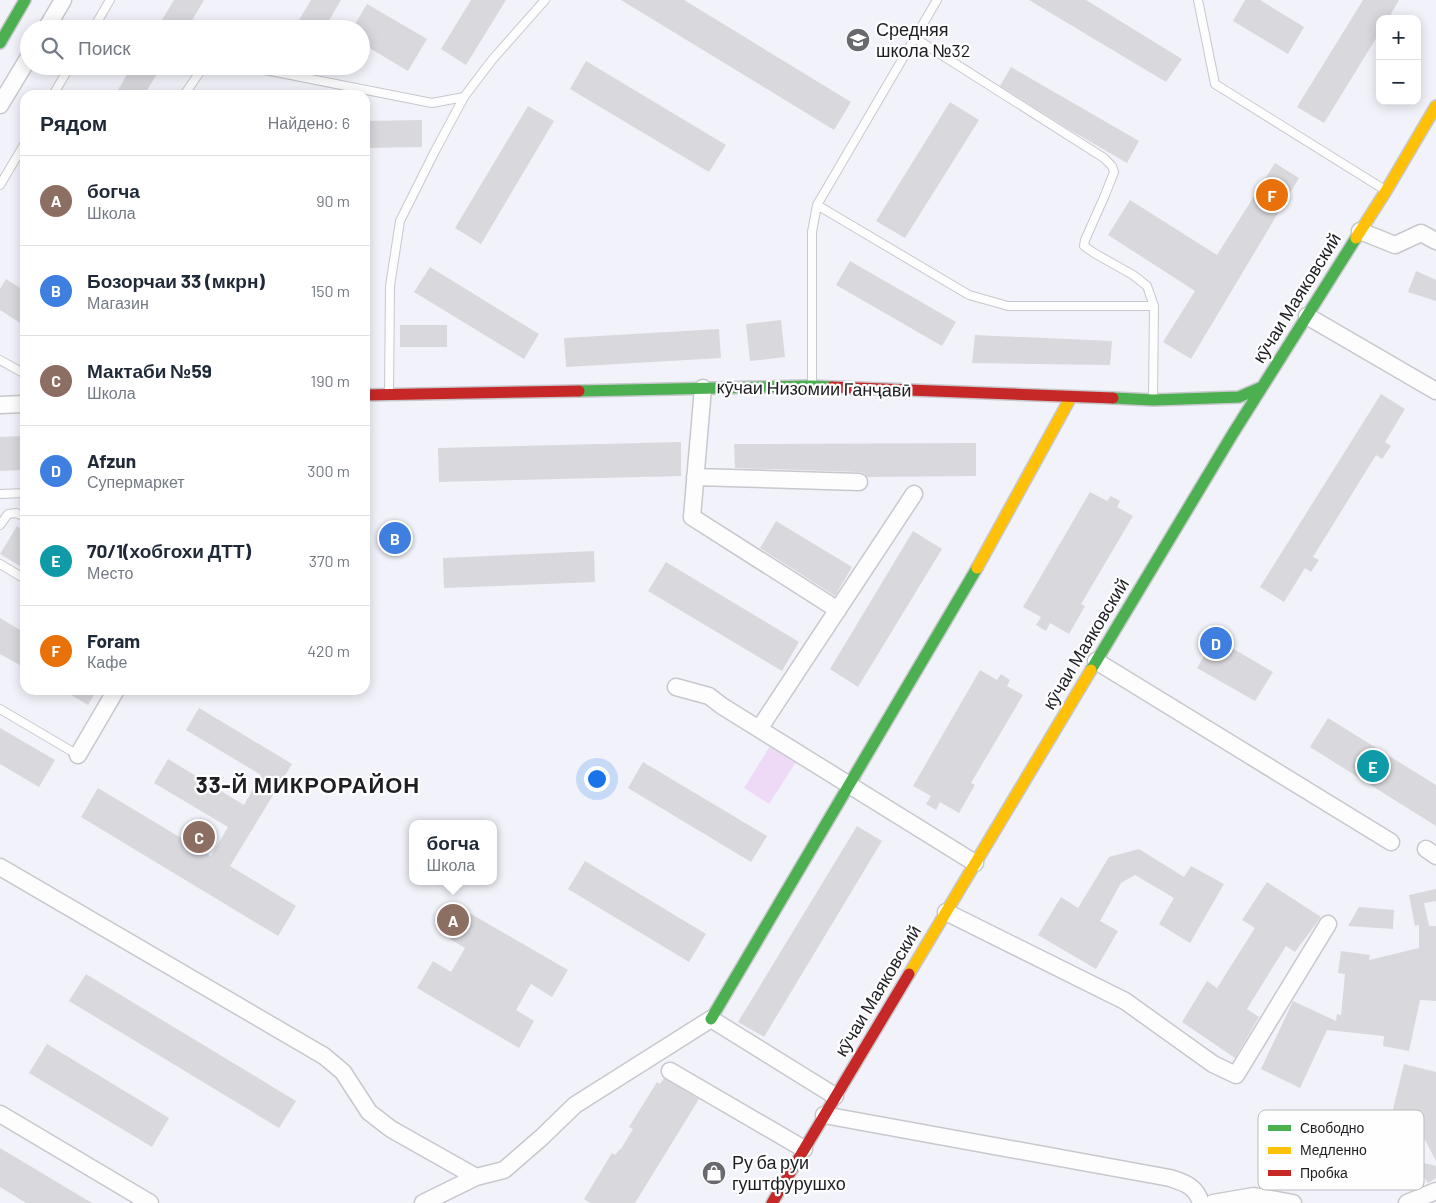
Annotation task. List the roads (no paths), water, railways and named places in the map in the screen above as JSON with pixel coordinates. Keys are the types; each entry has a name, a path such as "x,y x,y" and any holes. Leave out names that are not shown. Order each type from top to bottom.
{"street":[{"path":"0,43 25,0"},
{"path":"51,20 63,0"},
{"path":"0,105 20,72"},
{"name":"кӯчаи Маяковский","path":"772,1203 1232,435 1386,190 1436,106"},
{"path":"1360,231 1395,245 1421,233 1436,241"},
{"path":"1307,316 1436,392"},
{"name":"кӯчаи Низомии Ганҷавӣ","path":"370,395 812,386 1153,400 1240,397 1262,387"},
{"path":"703,388 692,517 838,610"},
{"path":"423,1203 476,1177 504,1170 575,1105 711,1019 970,582 1071,396"},
{"path":"1208,398 1219,408"},
{"path":"0,405 20,404"},
{"path":"1227,421 1232,435"},
{"path":"695,477 859,482"},
{"path":"759,729 914,494"},
{"path":"1096,661 1391,842"},
{"path":"676,687 709,696 722,706 975,864"},
{"path":"78,755 113,695"},
{"path":"0,867 324,1056 343,1072 369,1112 391,1129 476,1177"},
{"path":"946,912 1125,1001 1213,1064 1236,1075 1328,924"},
{"path":"711,1019 835,1096"},
{"path":"670,1071 804,1149"},
{"path":"0,1114 150,1203"},
{"path":"824,1114 1170,1178 1186,1183 1199,1195 1201,1203"},
{"path":"1406,1203 1436,1191"},
{"path":"1213,1203 1254,1196 1293,1203"}],"lane":[{"path":"98,20 110,0"},
{"path":"389,395 390,286 400,221 464,97 492,60 545,0"},
{"path":"812,386 812,232 816,205 937,0"},
{"path":"1198,0 1215,84 1386,190"},
{"path":"915,38 1104,158 1112,166 1114,172 1084,246 1147,286 1154,306 1153,400"},
{"path":"56,90 65,75"},
{"path":"187,90 198,75"},
{"path":"290,75 366,90"},
{"path":"370,91 432,103 464,97"},
{"path":"0,185 20,151"},
{"path":"816,205 969,295 1008,306 1154,306"},
{"path":"0,360 20,371"},
{"path":"0,494 20,494"},
{"path":"0,525 8,514 16,513 20,515"},
{"path":"0,564 20,576"},
{"path":"0,709 78,755"}],"place":[{"name":"Средняя школа №32","path":"858,40"},
{"name":"Foram","path":"1272,195"},
{"name":"Бозорчаи 33 (мкрн)","path":"395,538"},
{"name":"Afzun","path":"1216,643"},
{"name":"70/1(хобгохи ДТТ)","path":"1373,766"},
{"name":"Мактаби №59","path":"199,837"},
{"name":"богча","path":"453,920"},
{"name":"Ру ба руи гуштфурушхо","path":"714,1173"}],"district":[{"name":"33-Й МИКРОРАЙОН","path":"308,785"}]}
